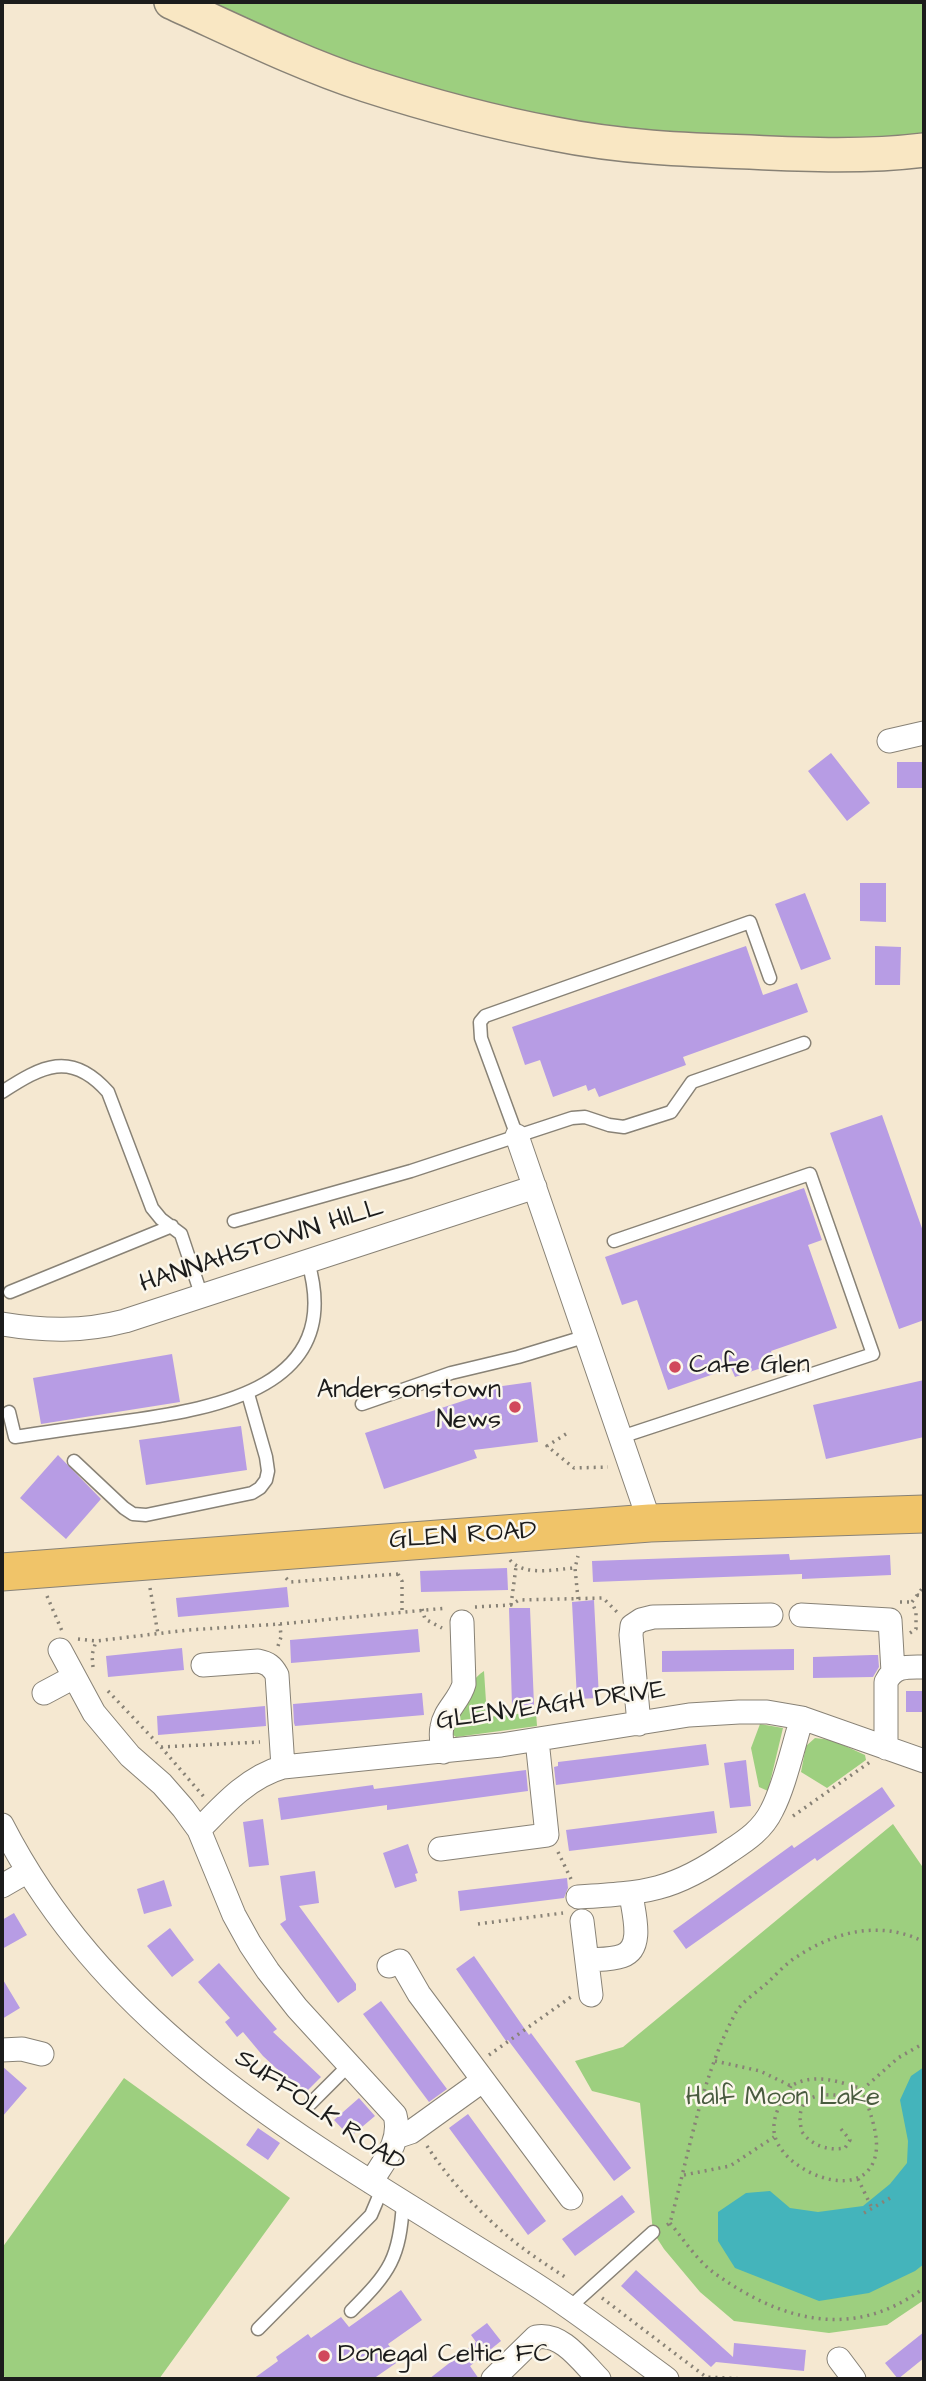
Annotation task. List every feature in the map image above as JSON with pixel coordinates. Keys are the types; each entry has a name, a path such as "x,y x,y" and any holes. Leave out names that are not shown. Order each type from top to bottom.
{"main road":[{"path":"171,2 274,49 364,84 470,115 558,135 672,149 741,152 887,154 924,150"},
{"name":"GLEN ROAD","path":"18,1571 650,1523 923,1519"}],"street":[{"path":"889,741 924,733"},
{"path":"517,1136 650,1523"},
{"name":"HANNAHSTOWN HILL","path":"2,1324 51,1331 105,1326 202,1297 535,1187"},
{"path":"443,1752 441,1729 464,1685 464,1612"},
{"path":"639,1724 632,1626 653,1617 771,1615"},
{"path":"801,1615 890,1620 893,1672"},
{"path":"61,1641 74,1677 94,1713 130,1756 162,1784 200,1830 234,1915 250,1944 297,2008 395,2115 398,2125 406,2133"},
{"path":"203,1665 258,1661 266,1662 272,1667 277,1675 282,1767"},
{"path":"883,1747 886,1682 893,1672 906,1667 924,1667"},
{"path":"44,1693 74,1677"},
{"name":"GLENVEAGH DRIVE","path":"200,1830 216,1811 259,1777 282,1767 537,1740 689,1715 767,1712 802,1718 924,1761"},
{"path":"631,1894 636,1941 631,1951 589,1980 578,1910 631,1894 681,1882 753,1836 773,1809 802,1718"},
{"path":"440,1849 547,1835 537,1740"},
{"name":"SUFFOLK ROAD","path":"2,1825 28,1871 95,1961 130,2000 215,2076 376,2186 570,2308 667,2379"},
{"path":"2,1886 28,1871"},
{"path":"390,1966 400,1961 419,1994 570,2198"},
{"path":"2,2050 22,2049 42,2054"},
{"path":"376,2186 393,2148 406,2133 477,2074"},
{"path":"493,2379 536,2337 545,2335 558,2339 599,2379"},
{"path":"839,2359 854,2379"}],"lane":[{"path":"517,1136 481,1038 480,1022 485,1016 750,922 770,978"},
{"path":"234,1221 411,1171 572,1118 585,1116 609,1125 624,1127 671,1112 692,1082 804,1043"},
{"path":"2,1092 32,1072 48,1067 83,1071 98,1081 108,1093 152,1208 161,1219 181,1234 202,1297"},
{"path":"614,1241 810,1174 873,1354 621,1437"},
{"path":"10,1292 173,1226"},
{"path":"9,1412 15,1437 189,1412 248,1394 282,1371 297,1356 306,1340 313,1320 315,1293 308,1262"},
{"path":"362,1404 452,1373 587,1336"},
{"path":"74,1461 133,1514 146,1515 252,1493 265,1480 268,1471 248,1394"},
{"path":"310,2104 348,2065"},
{"path":"258,2329 371,2215 376,2186"},
{"path":"351,2311 380,2281 396,2256 403,2202"},
{"path":"570,2308 653,2232"}],"path":[{"path":"566,1434 547,1446 574,1468 632,1466"},
{"path":"511,1605 516,1567"},
{"path":"18,1571 61,1641 96,1641 422,1609 464,1612 483,1607 511,1605 519,1600 603,1598 632,1626"},
{"path":"398,1574 402,1581 402,1611"},
{"path":"916,1629 916,1612 912,1602 924,1586"},
{"path":"917,1595 924,1596"},
{"path":"483,1607 484,1616"},
{"path":"422,1609 425,1619 436,1627"},
{"path":"280,1624 281,1637"},
{"path":"96,1641 92,1655 97,1676"},
{"path":"102,1683 216,1811"},
{"path":"161,1747 281,1740"},
{"path":"764,1824 795,1815 870,1762 883,1747"},
{"path":"478,1924 578,1910"},
{"path":"924,1942 905,1934 876,1930 835,1936 796,1957 736,2011 715,2061 700,2108 670,2223 716,2274 761,2301 794,2314 825,2321 858,2318 888,2309 924,2288"},
{"path":"477,2074 589,1980"},
{"path":"863,2089 898,2058 924,2043"},
{"path":"715,2061 760,2071 791,2085"},
{"path":"822,2078 863,2089 876,2140 876,2152 866,2173 858,2179 834,2180 817,2175 779,2148 775,2137 775,2117 791,2085 799,2081 822,2078"},
{"path":"841,2129 850,2140 845,2148 836,2150 813,2142 802,2132 800,2116 803,2107 812,2097 820,2094 845,2095 865,2100"},
{"path":"406,2133 513,2241 598,2295 706,2377 745,2379"},
{"path":"684,2175 730,2166 775,2137"},
{"path":"858,2179 872,2208"},
{"path":"864,2213 892,2197"}],"green space":[{"path":"172,2 924,2 924,148 558,135"},
{"path":"484,1671 487,1717 536,1712 537,1726 456,1737 452,1734 462,1699 471,1683"},
{"path":"760,1724 783,1728 768,1791 759,1787 751,1748"},
{"path":"815,1738 832,1740 865,1755 866,1760 827,1788 801,1772 806,1746"},
{"name":"Half Moon Lake","path":"893,1824 924,1869 924,2300 887,2325 829,2333 734,2321 700,2292 653,2232 640,2103 592,2091 575,2061 623,2047"},
{"path":"124,2078 290,2198 159,2379 8,2379 2,2375 2,2248"}],"water":[{"name":"Half Moon Lake","path":"924,2067 924,2264 869,2293 819,2301 735,2268 718,2241 718,2212 746,2193 770,2191 790,2208 818,2212 863,2206 890,2184 907,2163 908,2141 900,2100 911,2076"}],"building":[{"path":"831,753 870,803 847,821 808,771"},
{"path":"897,762 924,762 924,788 897,788"},
{"path":"860,883 886,883 886,922 860,921"},
{"path":"805,893 831,959 801,970 775,904"},
{"path":"746,946 763,995 797,983 808,1012 683,1057 686,1065 599,1097 595,1088 588,1091 586,1085 553,1097 540,1060 525,1065 512,1027"},
{"path":"875,946 901,947 900,985 875,985"},
{"path":"882,1115 924,1234 924,1320 899,1329 830,1133"},
{"path":"804,1188 822,1240 808,1245 837,1328 771,1351 776,1363 735,1377 731,1368 668,1390 637,1300 622,1305 605,1257"},
{"path":"172,1354 180,1402 41,1424 33,1378"},
{"path":"924,1380 924,1437 826,1459 813,1405"},
{"path":"531,1382 538,1442 474,1450 477,1458 384,1489 365,1433 475,1397 474,1390"},
{"path":"241,1426 247,1470 146,1485 139,1440"},
{"path":"58,1455 101,1499 66,1539 20,1498"},
{"path":"789,1554 790,1560 890,1555 891,1575 802,1579 802,1574 593,1582 592,1561"},
{"path":"507,1568 508,1590 421,1592 420,1571"},
{"path":"287,1587 289,1607 178,1617 176,1598"},
{"path":"594,1600 599,1698 577,1699 572,1602"},
{"path":"509,1608 530,1608 534,1705 512,1706"},
{"path":"418,1629 420,1652 291,1663 290,1640"},
{"path":"182,1648 184,1670 108,1677 106,1656"},
{"path":"794,1649 794,1670 662,1672 662,1651"},
{"path":"878,1655 879,1667 873,1677 813,1678 813,1657"},
{"path":"906,1691 924,1691 924,1712 906,1712"},
{"path":"422,1693 424,1715 295,1726 294,1723 293,1704"},
{"path":"265,1706 266,1726 158,1735 157,1716"},
{"path":"706,1744 709,1765 556,1785 554,1767 558,1766 558,1762"},
{"path":"746,1760 751,1806 730,1808 724,1763"},
{"path":"526,1770 528,1791 387,1810 387,1805 281,1820 278,1798 373,1785 374,1789"},
{"path":"882,1787 895,1806 817,1861 815,1858 686,1949 673,1931 792,1845 794,1848"},
{"path":"714,1811 717,1833 569,1851 566,1830"},
{"path":"263,1819 269,1865 249,1867 243,1822"},
{"path":"408,1844 418,1873 415,1874 417,1881 395,1888 383,1853"},
{"path":"315,1871 319,1903 299,1906 356,1984 356,1990 338,2003 280,1924 286,1920 280,1876"},
{"path":"567,1878 568,1888 564,1898 460,1911 458,1891"},
{"path":"164,1880 172,1906 144,1914 137,1889"},
{"path":"14,1913 27,1935 2,1949 2,1920"},
{"path":"170,1928 194,1960 172,1977 147,1946"},
{"path":"474,1956 529,2035 531,2033 631,2168 614,2181 508,2040 506,2041 456,1969"},
{"path":"219,1963 277,2029 273,2032 321,2077 304,2094 263,2056 243,2032 237,2037 225,2022 230,2018 198,1982"},
{"path":"2,1978 20,2008 2,2019"},
{"path":"381,2001 447,2089 429,2102 363,2014"},
{"path":"2,2066 27,2088 2,2117"},
{"path":"359,2098 375,2116 350,2137 334,2120"},
{"path":"468,2114 546,2221 528,2235 449,2128"},
{"path":"258,2128 280,2143 268,2160 246,2145"},
{"path":"622,2195 635,2212 575,2256 562,2239"},
{"path":"636,2270 733,2357 734,2343 806,2350 804,2371 716,2362 711,2367 621,2286"},
{"path":"401,2290 422,2320 388,2344 399,2361 373,2379 253,2379 278,2361 276,2357 308,2334 311,2338 341,2317 349,2327"},
{"path":"487,2323 501,2341 470,2366 479,2379 429,2379 476,2342 471,2335"},
{"path":"924,2332 924,2358 898,2379 885,2363"}],"place":[{"name":"Cafe Glen","path":"675,1367"},
{"name":"Andersonstown News","path":"515,1407"},
{"name":"Donegal Celtic FC","path":"324,2356"}]}
